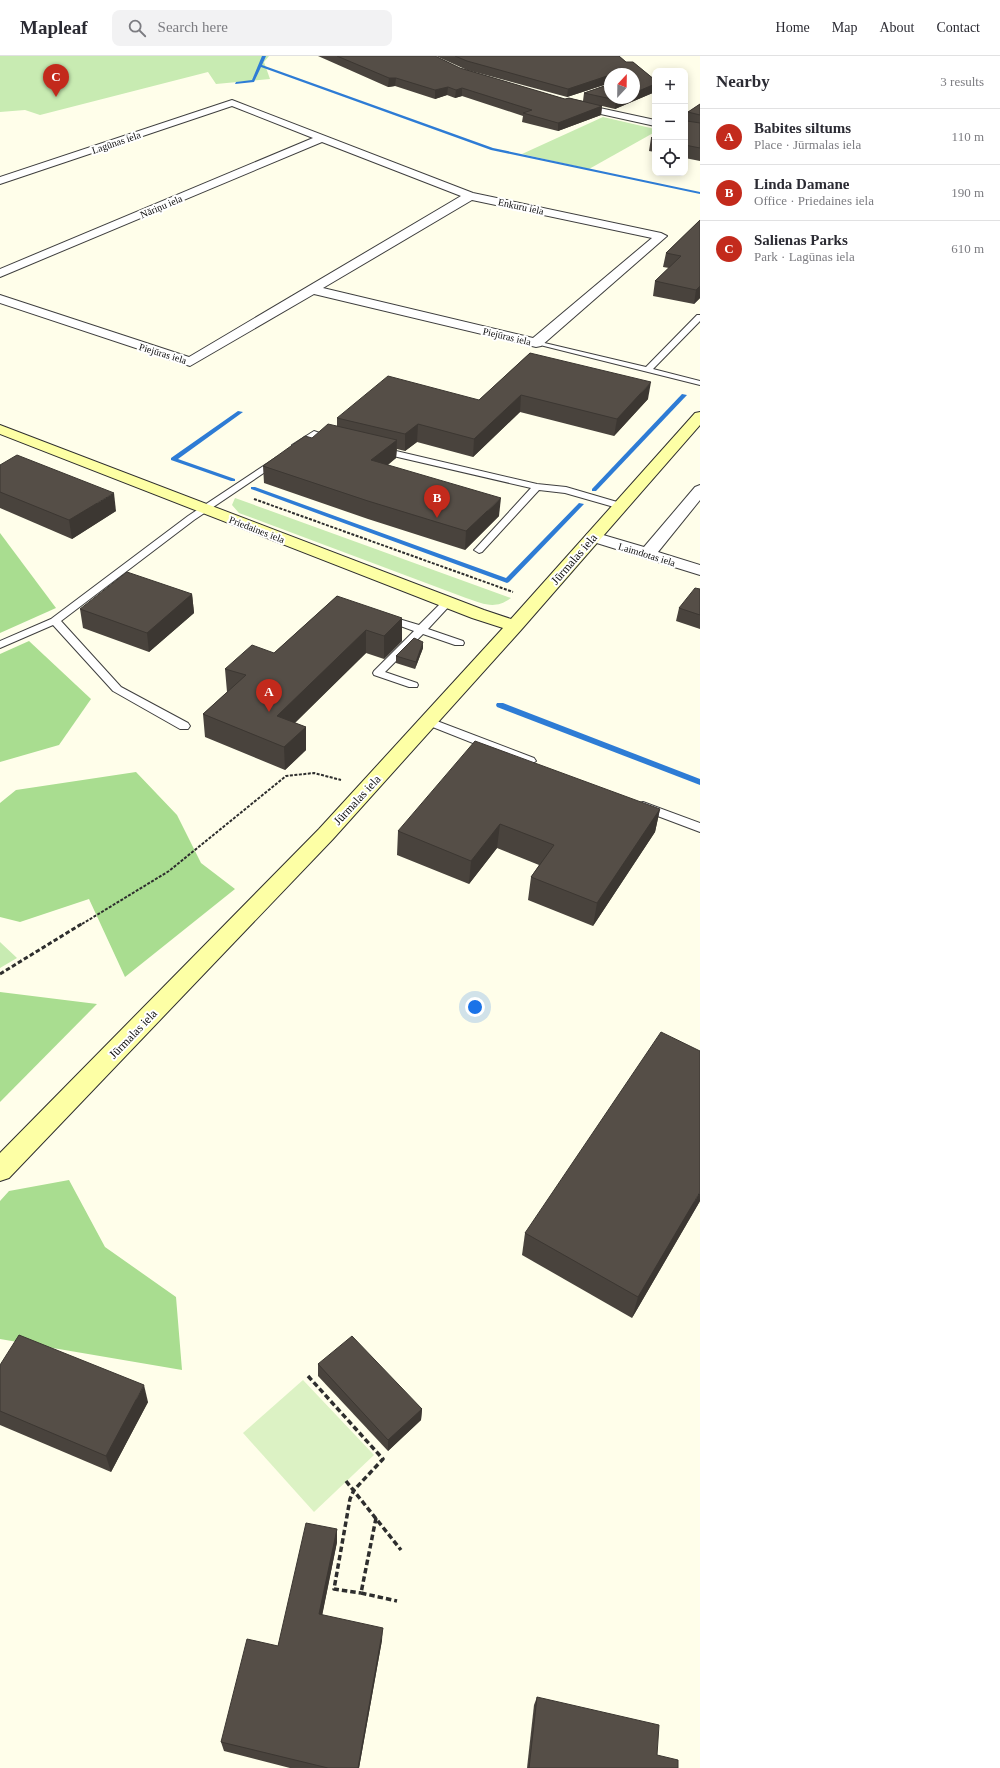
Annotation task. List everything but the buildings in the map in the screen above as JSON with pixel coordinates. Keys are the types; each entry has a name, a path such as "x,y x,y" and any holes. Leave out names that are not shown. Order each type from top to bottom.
{"main road":[{"name":"Jūrmalas iela","path":"0,1170 315,845 429,722 700,416"},
{"name":"Priedaines iela","path":"0,429 448,602 515,626"}],"street":[{"path":"580,98 565,103 652,122"},
{"name":"Enkuru iela","path":"232,103 470,196 661,236 536,343"},
{"name":"Lagūnas iela","path":"0,181 232,103"},
{"name":"Nāriņu iela","path":"0,273 322,138"},
{"name":"Piejūras iela","path":"0,300 190,362 314,290 470,196"},
{"name":"Piejūras iela","path":"314,290 536,343"},
{"path":"647,554 700,490"},
{"name":"Laimdotas iela","path":"593,537 700,570"}],"lane":[{"path":"649,369 700,317"},
{"name":"Piejūras iela","path":"536,343 649,369 700,383"},
{"path":"0,645 55,621 205,509 314,434 343,441"},
{"path":"373,448 537,487 566,490 621,506"},
{"path":"479,550 537,487"},
{"path":"413,685 378,673 448,602"},
{"path":"55,621 117,689 184,726"},
{"path":"399,622 459,643"},
{"path":"429,722 539,765"},
{"path":"634,802 700,828"}],"path":[{"path":"0,974 169,871 286,776 302,771 323,774 344,781"},
{"path":"308,1376 383,1459 354,1490 350,1499 334,1589 361,1593 396,1601"},
{"path":"346,1481 402,1550"},
{"path":"361,1593 376,1518"}],"green space":[{"path":"0,56 269,56 264,62 270,79 216,84 208,72 40,115 25,110 0,112"},
{"path":"603,117 652,128 652,134 589,169 522,154"},
{"path":"235,498 511,598 500,604 489,605 466,598 239,513 232,505"},
{"path":"0,533 56,608 0,633"},
{"path":"29,641 91,699 59,745 0,762 0,654"},
{"path":"136,772 177,815 201,863 235,889 125,977 89,899 20,922 0,917 0,803 16,790"},
{"path":"0,942 17,958 0,968"},
{"path":"0,992 97,1004 0,1102"},
{"path":"69,1180 105,1247 176,1297 182,1370 0,1339 0,1201 9,1191"},
{"path":"303,1380 374,1455 314,1512 243,1433"}],"waterway":[{"path":"260,65 264,56"},
{"path":"236,83 253,81 260,65"},
{"path":"260,65 492,149 700,193"},
{"path":"594,490 684,395"},
{"path":"233,480 173,459 240,412"},
{"path":"253,488 507,581 581,504"},
{"path":"500,705 700,782"}],"place":[{"name":"Salienas Parks","path":"56,97"},
{"name":"Linda Damane","path":"437,518"},
{"name":"Babites siltums","path":"269,712"}]}
